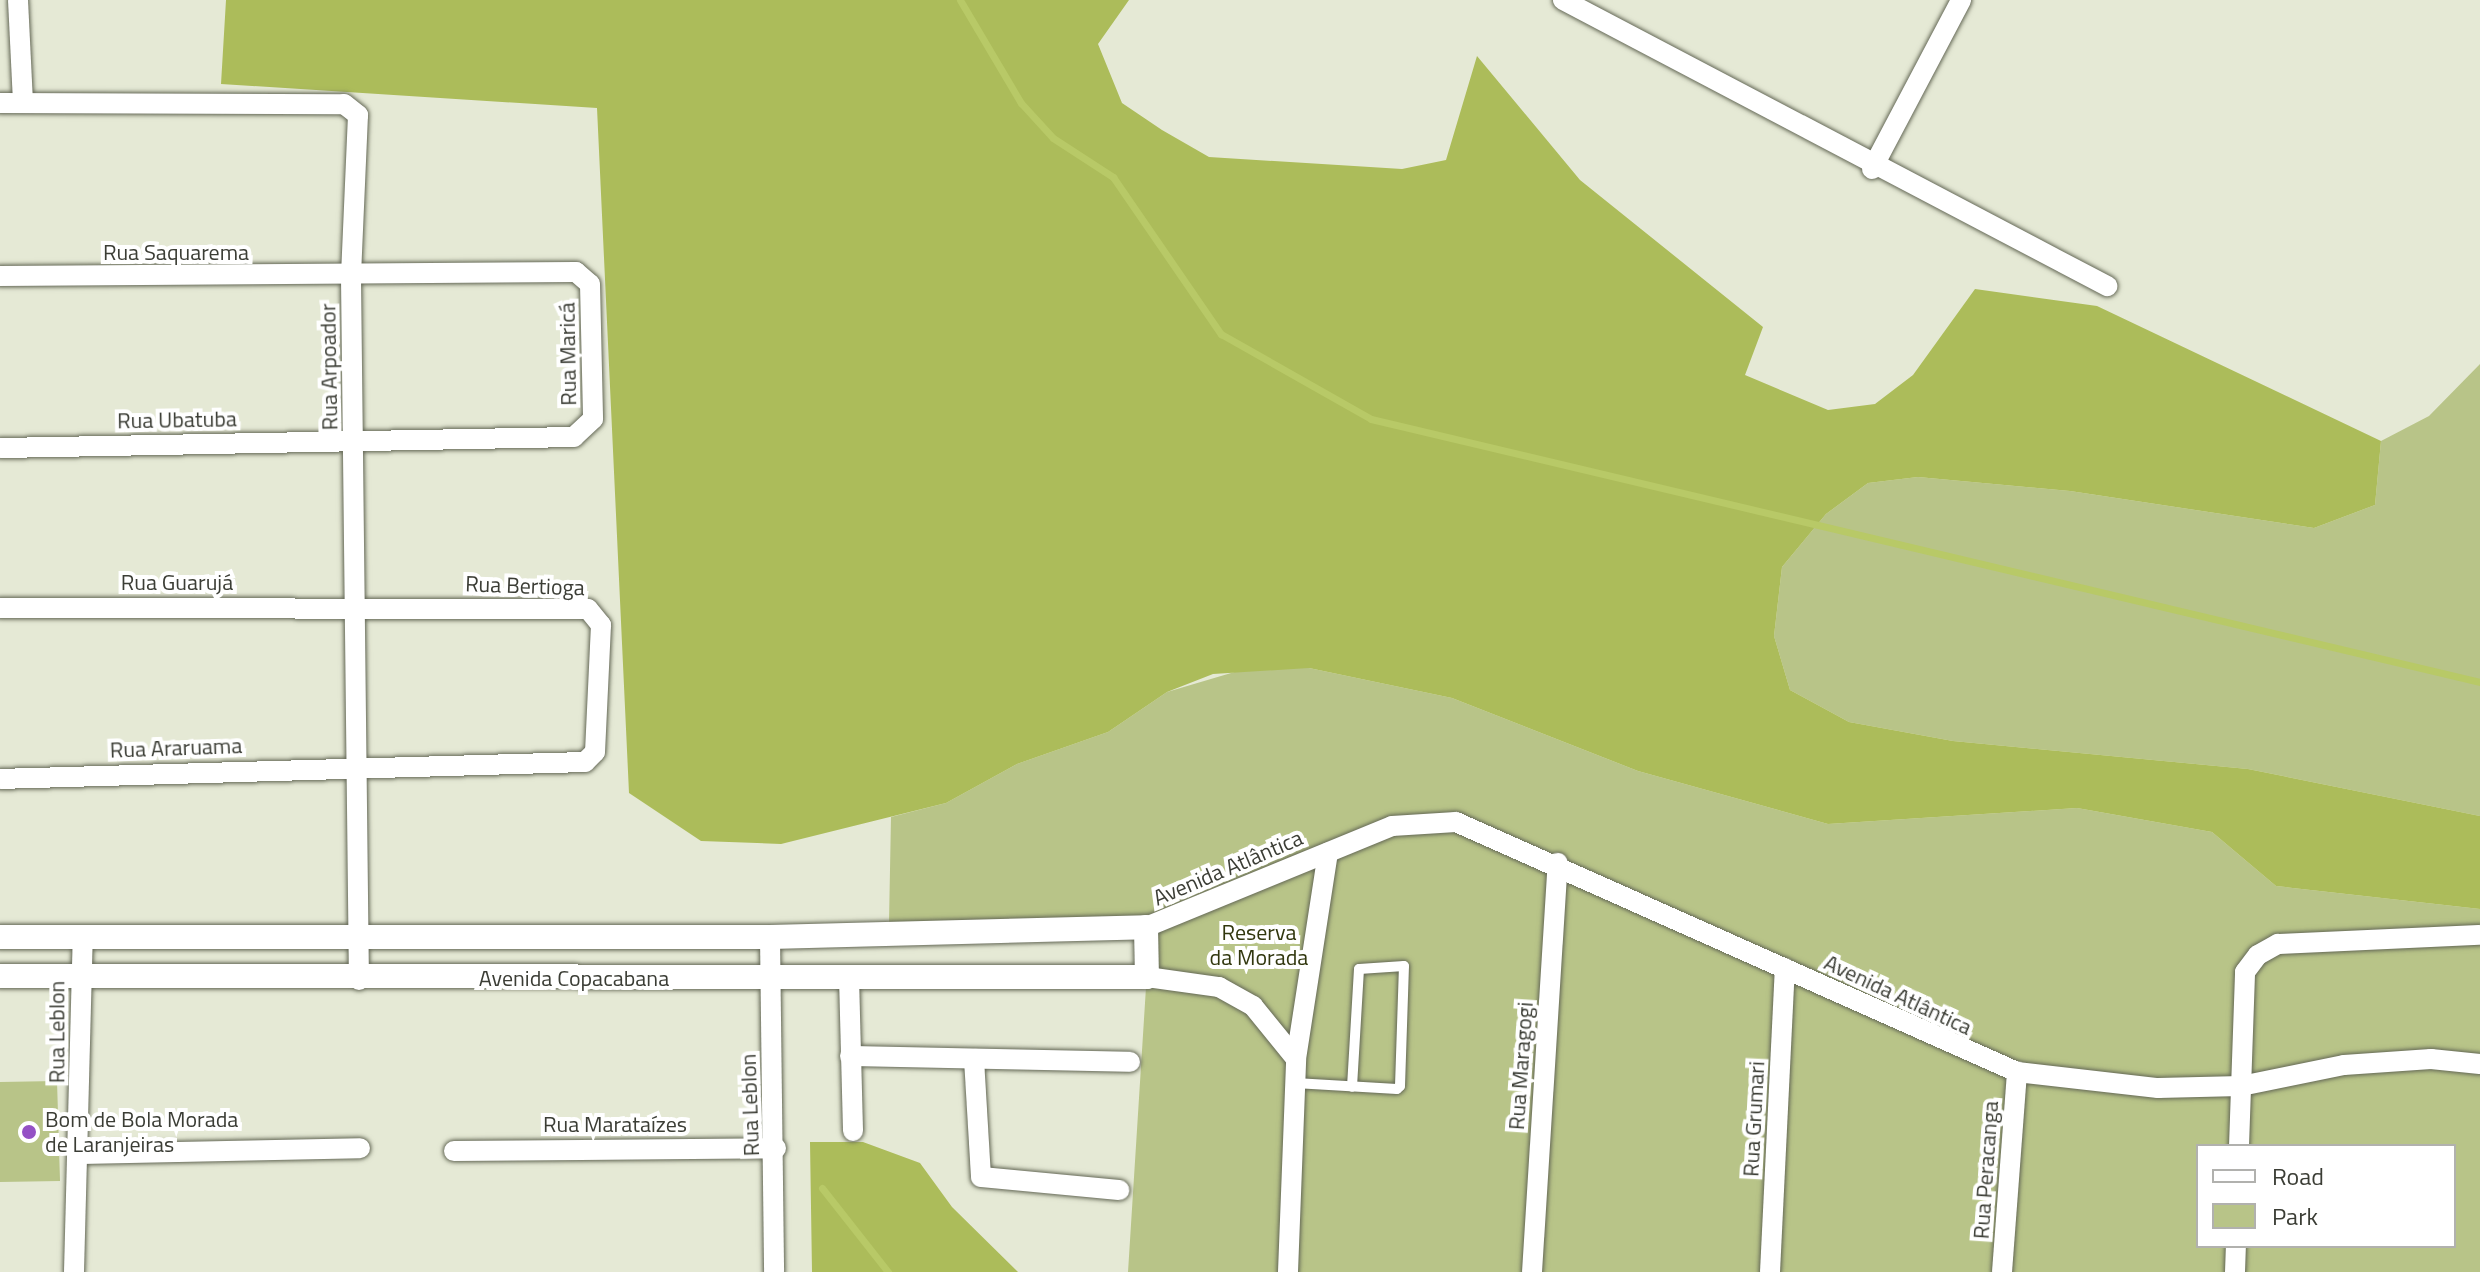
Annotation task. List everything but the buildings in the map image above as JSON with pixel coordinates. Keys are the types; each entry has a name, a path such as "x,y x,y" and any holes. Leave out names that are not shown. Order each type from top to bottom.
{"street":[{"path":"18,0 23,103"},
{"path":"1563,0 1872,169 2107,286"},
{"path":"1872,169 1961,0"},
{"name":"Rua Arpoador","path":"0,103 353,109 354,766 359,980"},
{"name":"Rua Saquarema","path":"0,276 351,278"},
{"name":"Rua Maricá","path":"351,278 585,276 593,404 590,427 574,437 355,441"},
{"name":"Rua Ubatuba","path":"0,448 355,441"},
{"name":"Rua Guarujá","path":"0,608 354,606"},
{"name":"Rua Bertioga","path":"354,606 588,609 601,625 590,760 354,766"},
{"name":"Rua Araruama","path":"0,779 354,766"},
{"name":"Avenida Atlântica","path":"1146,927 1328,852 1424,820 1487,831 2017,1072 2158,1088 2241,1086 2344,1065 2480,1064"},
{"name":"Avenida Atlântica","path":"1288,1272 1296,1059 1328,852"},
{"name":"Rua Maragogi","path":"1532,1272 1558,863"},
{"path":"1146,927 1147,977 1193,979 1230,993 1279,1032 1296,1059"},
{"name":"Avenida Copacabana","path":"0,937 357,940 770,937 1146,927"},
{"path":"2239,1144 2245,972 2258,955 2278,944 2480,935"},
{"name":"Rua Leblon","path":"74,1272 81,1154 83,936"},
{"name":"Rua Leblon","path":"770,937 776,1148 774,1272"},
{"name":"Rua Grumari","path":"1770,1272 1785,968"},
{"name":"Avenida Copacabana","path":"0,976 359,980 1147,977"},
{"path":"849,977 853,1131"},
{"path":"850,1056 1130,1062"},
{"path":"974,1059 981,1177 1119,1190"},
{"name":"Rua Peracanga","path":"2002,1272 2017,1072"},
{"path":"81,1154 360,1148"},
{"name":"Rua Marataízes","path":"454,1151 776,1148"},
{"path":"2235,1272 2236,1248"}],"lane":[{"path":"1295,1083 1352,1087 1400,1086 1404,966 1359,969 1352,1087"}],"green space":[{"path":"226,0 1129,0 1098,44 1122,103 1162,130 1209,157 1402,169 1446,160 1477,56 1580,180 1763,327 1745,375 1828,410 1875,404 1913,375 1975,289 2097,306 2381,441 2375,505 2314,528 2070,491 1918,477 1868,483 1826,514 1782,567 1774,636 1790,690 1849,722 1953,741 2248,769 2480,816 2480,909 2276,886 2212,832 2077,808 1828,824 1638,771 1452,698 1309,668 1213,674 1167,692 1108,732 1017,764 946,803 781,844 701,841 629,793 597,108 221,84"},
{"path":"2480,364 2480,816 2248,769 1953,741 1849,722 1790,690 1774,636 1782,567 1826,514 1868,483 1918,477 2070,491 2314,528 2375,505 2381,441 2429,416"},
{"name":"Reserva da Morada","path":"1248,668 1309,668 1452,698 1638,771 1828,824 2077,808 2212,832 2276,886 2480,909 2480,1272 1128,1272 1150,924 889,922 891,817 946,803 1017,764 1108,732 1167,692"},
{"name":"Bom de Bola Morada de Laranjeiras","path":"57,1081 60,1181 0,1182 0,1082"},
{"path":"810,1142 863,1142 920,1163 952,1207 1018,1272 812,1272"}],"waterway":[{"path":"960,0 1021,103 1053,138 1113,177 1221,334 1371,419 2480,682"},
{"path":"822,1188 888,1272"}],"place":[{"name":"Bom de Bola Morada de Laranjeiras","path":"29,1132"}]}
